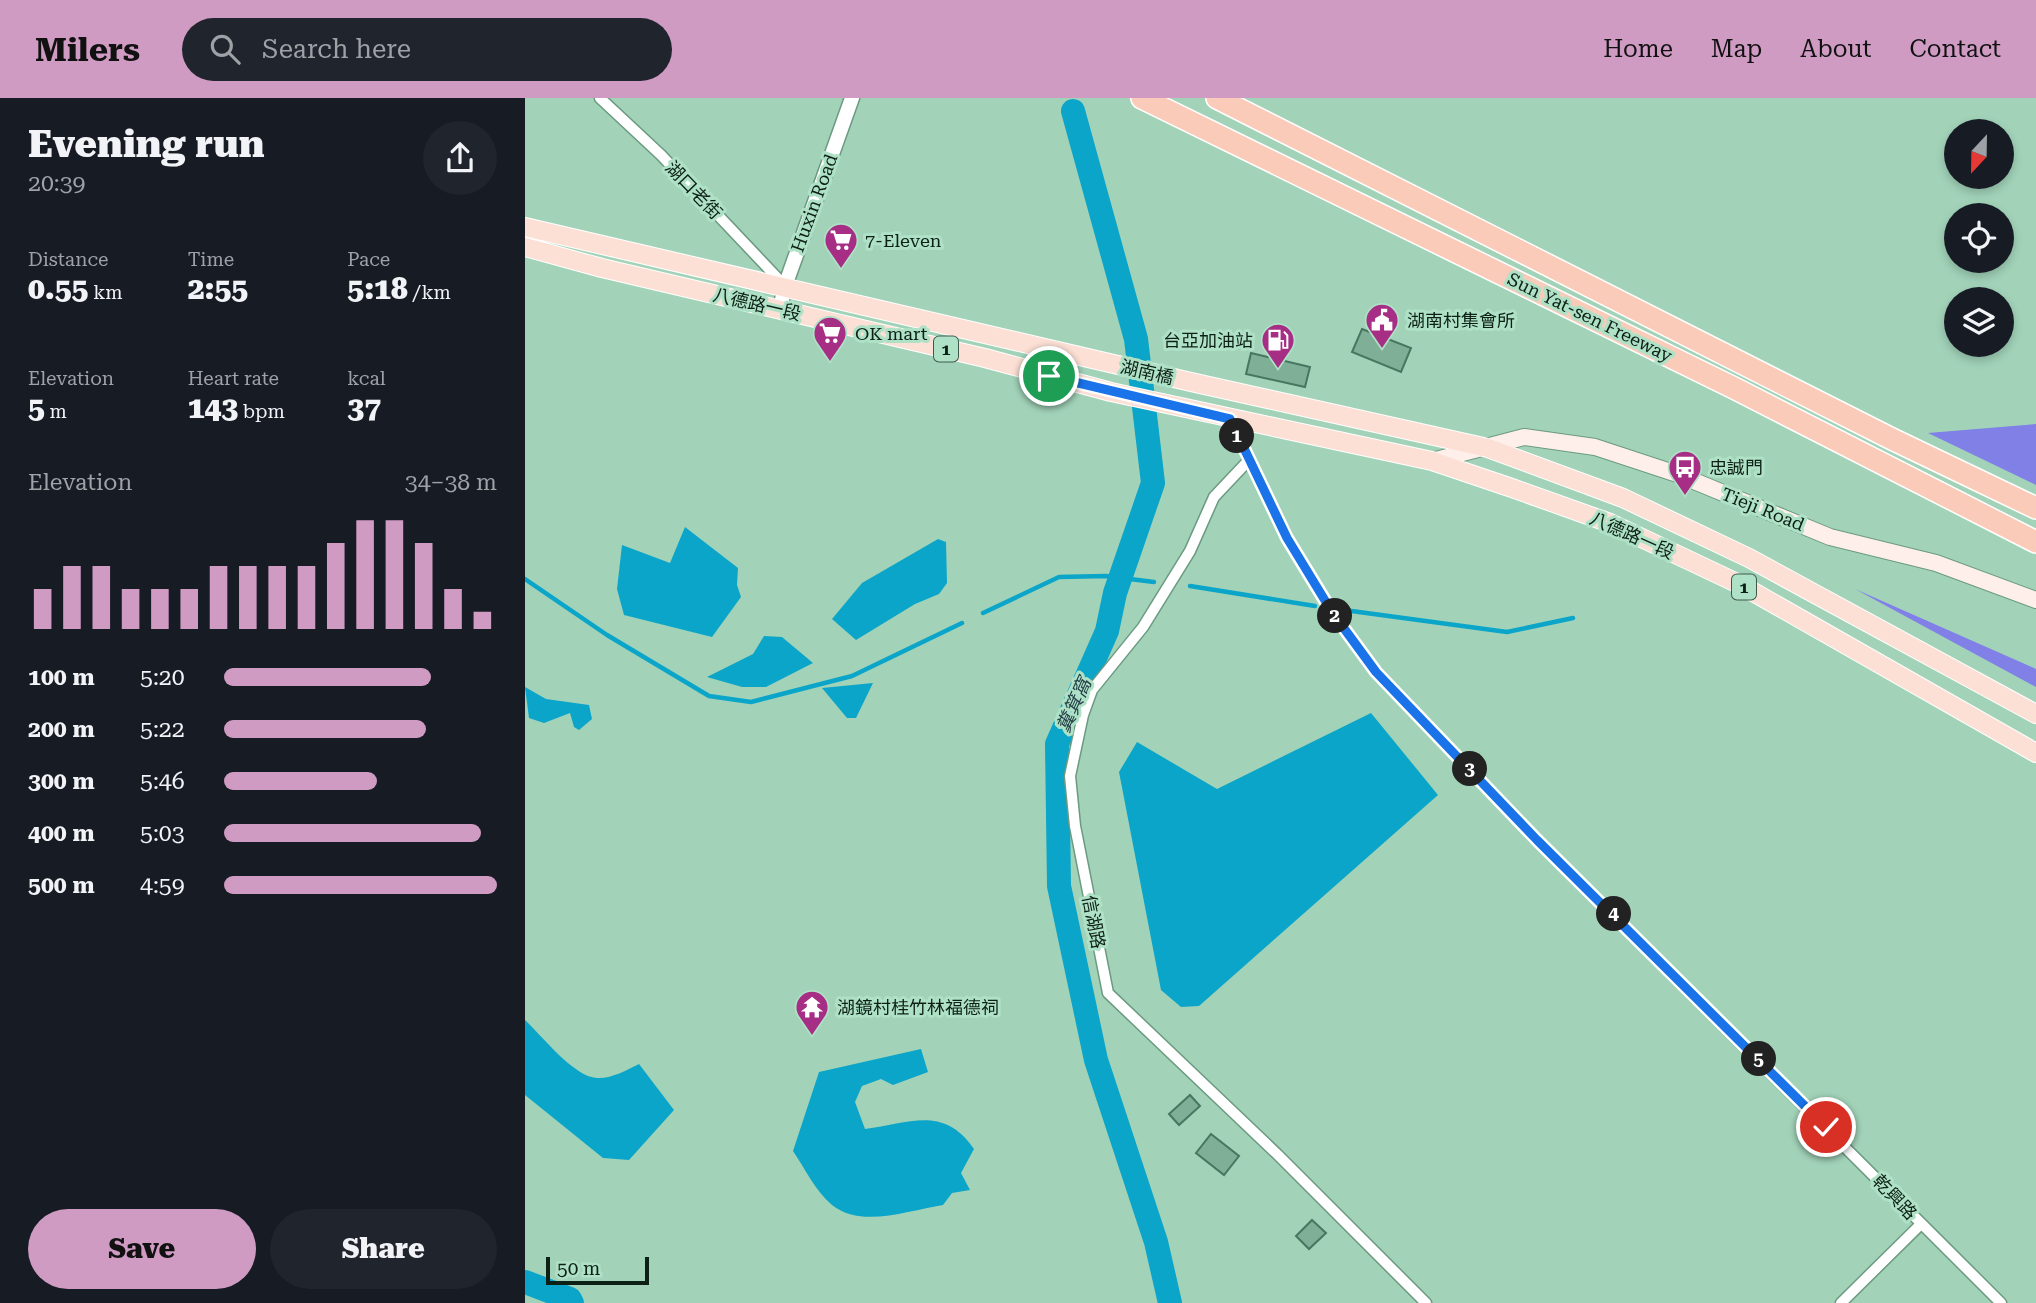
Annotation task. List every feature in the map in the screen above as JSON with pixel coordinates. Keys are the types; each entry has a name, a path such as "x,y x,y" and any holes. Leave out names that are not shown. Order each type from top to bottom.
{"highway":[{"name":"Sun Yat-sen Freeway","path":"1142,98 1734,388 2036,542"},
{"name":"Sun Yat-sen Freeway","path":"1217,98 1892,439 2036,508"}],"main road":[{"name":"八德路一段","path":"525,227 1102,361"},
{"name":"八德路一段","path":"525,247 1111,392"},
{"name":"湖南橋","path":"1102,361 1191,382"},
{"name":"八德路一段","path":"1191,382 1488,448 1623,498 1749,558 2036,714"},
{"name":"湖南橋","path":"1111,392 1192,410"},
{"name":"八德路一段","path":"1192,410 1432,461 1610,523 1741,585 2036,753"},
{"name":"Tieji Road","path":"1432,461 1524,437 1595,447 1677,474 1830,537 1936,563 2036,600"}],"street":[{"name":"湖口老街","path":"600,98 661,155 785,286"},
{"name":"Huxin Road","path":"780,309 785,286 852,98"},
{"name":"乾興路","path":"1230,419 1287,538 1319,591 1376,672 1537,840 2001,1303"},
{"name":"信湖路","path":"1248,461 1214,497 1189,551 1143,627 1092,690 1083,715 1070,776 1076,826 1108,993 1277,1154 1426,1303"},
{"path":"1841,1303 1921,1224"}],"shaded area":[{"path":"2036,424 2036,485 1928,433"},
{"path":"1855,589 2036,669 2036,687"}],"water":[{"path":"685,527 738,568 737,585 741,597 712,637 624,615 617,589 622,545 670,563"},
{"path":"938,539 946,542 947,583 939,594 915,604 856,640 832,619 862,583"},
{"path":"764,636 782,637 813,663 766,687 742,687 707,677 753,654"},
{"path":"873,683 856,718 847,718 822,688"},
{"path":"525,687 546,699 589,705 592,719 579,730 574,727 570,713 544,723 529,718"},
{"path":"1371,713 1438,795 1199,1006 1181,1007 1161,990 1119,772 1137,742 1217,789"},
{"path":"525,1020 578,1071 588,1076 608,1077 639,1064 674,1110 629,1160 603,1158 525,1095"},
{"path":"921,1049 928,1072 893,1085 881,1079 862,1086 855,1102 865,1129 925,1120 951,1126 963,1135 974,1149 961,1173 970,1190 952,1193 943,1205 901,1214 871,1217 844,1212 832,1205 821,1193 793,1151 819,1072"}],"building":[{"name":"湖南村集會所","path":"1362,329 1411,348 1401,372 1352,352"},
{"name":"台亞加油站","path":"1251,353 1310,367 1305,387 1246,374"},
{"path":"1190,1095 1200,1106 1179,1125 1169,1114"},
{"path":"1211,1134 1239,1156 1224,1175 1196,1153"},
{"path":"1312,1220 1326,1233 1309,1249 1296,1236"}],"waterway":[{"name":"糞箕窩","path":"1073,111 1136,339 1153,483 1115,593 1107,631 1057,744 1059,886 1096,1060 1156,1242 1170,1303"},
{"path":"983,613 1059,577 1106,576 1154,582"},
{"path":"525,579 607,635 709,696 751,702 852,676 962,623"},
{"path":"1190,586 1315,606"},
{"path":"1344,610 1507,632 1573,618"},
{"path":"525,1282 570,1299 572,1303"}],"place":[{"name":"7-Eleven","path":"841,270"},
{"name":"湖南村集會所","path":"1382,350"},
{"name":"OK mart","path":"830,363"},
{"name":"台亞加油站","path":"1278,370"},
{"name":"忠誠門","path":"1685,497"},
{"name":"湖鏡村桂竹林福德祠","path":"812,1037"}],"route":[{"path":"1049,376 1230,419 1242,449 1287,538 1332,612 1376,672 1537,840 1826,1127"}]}
